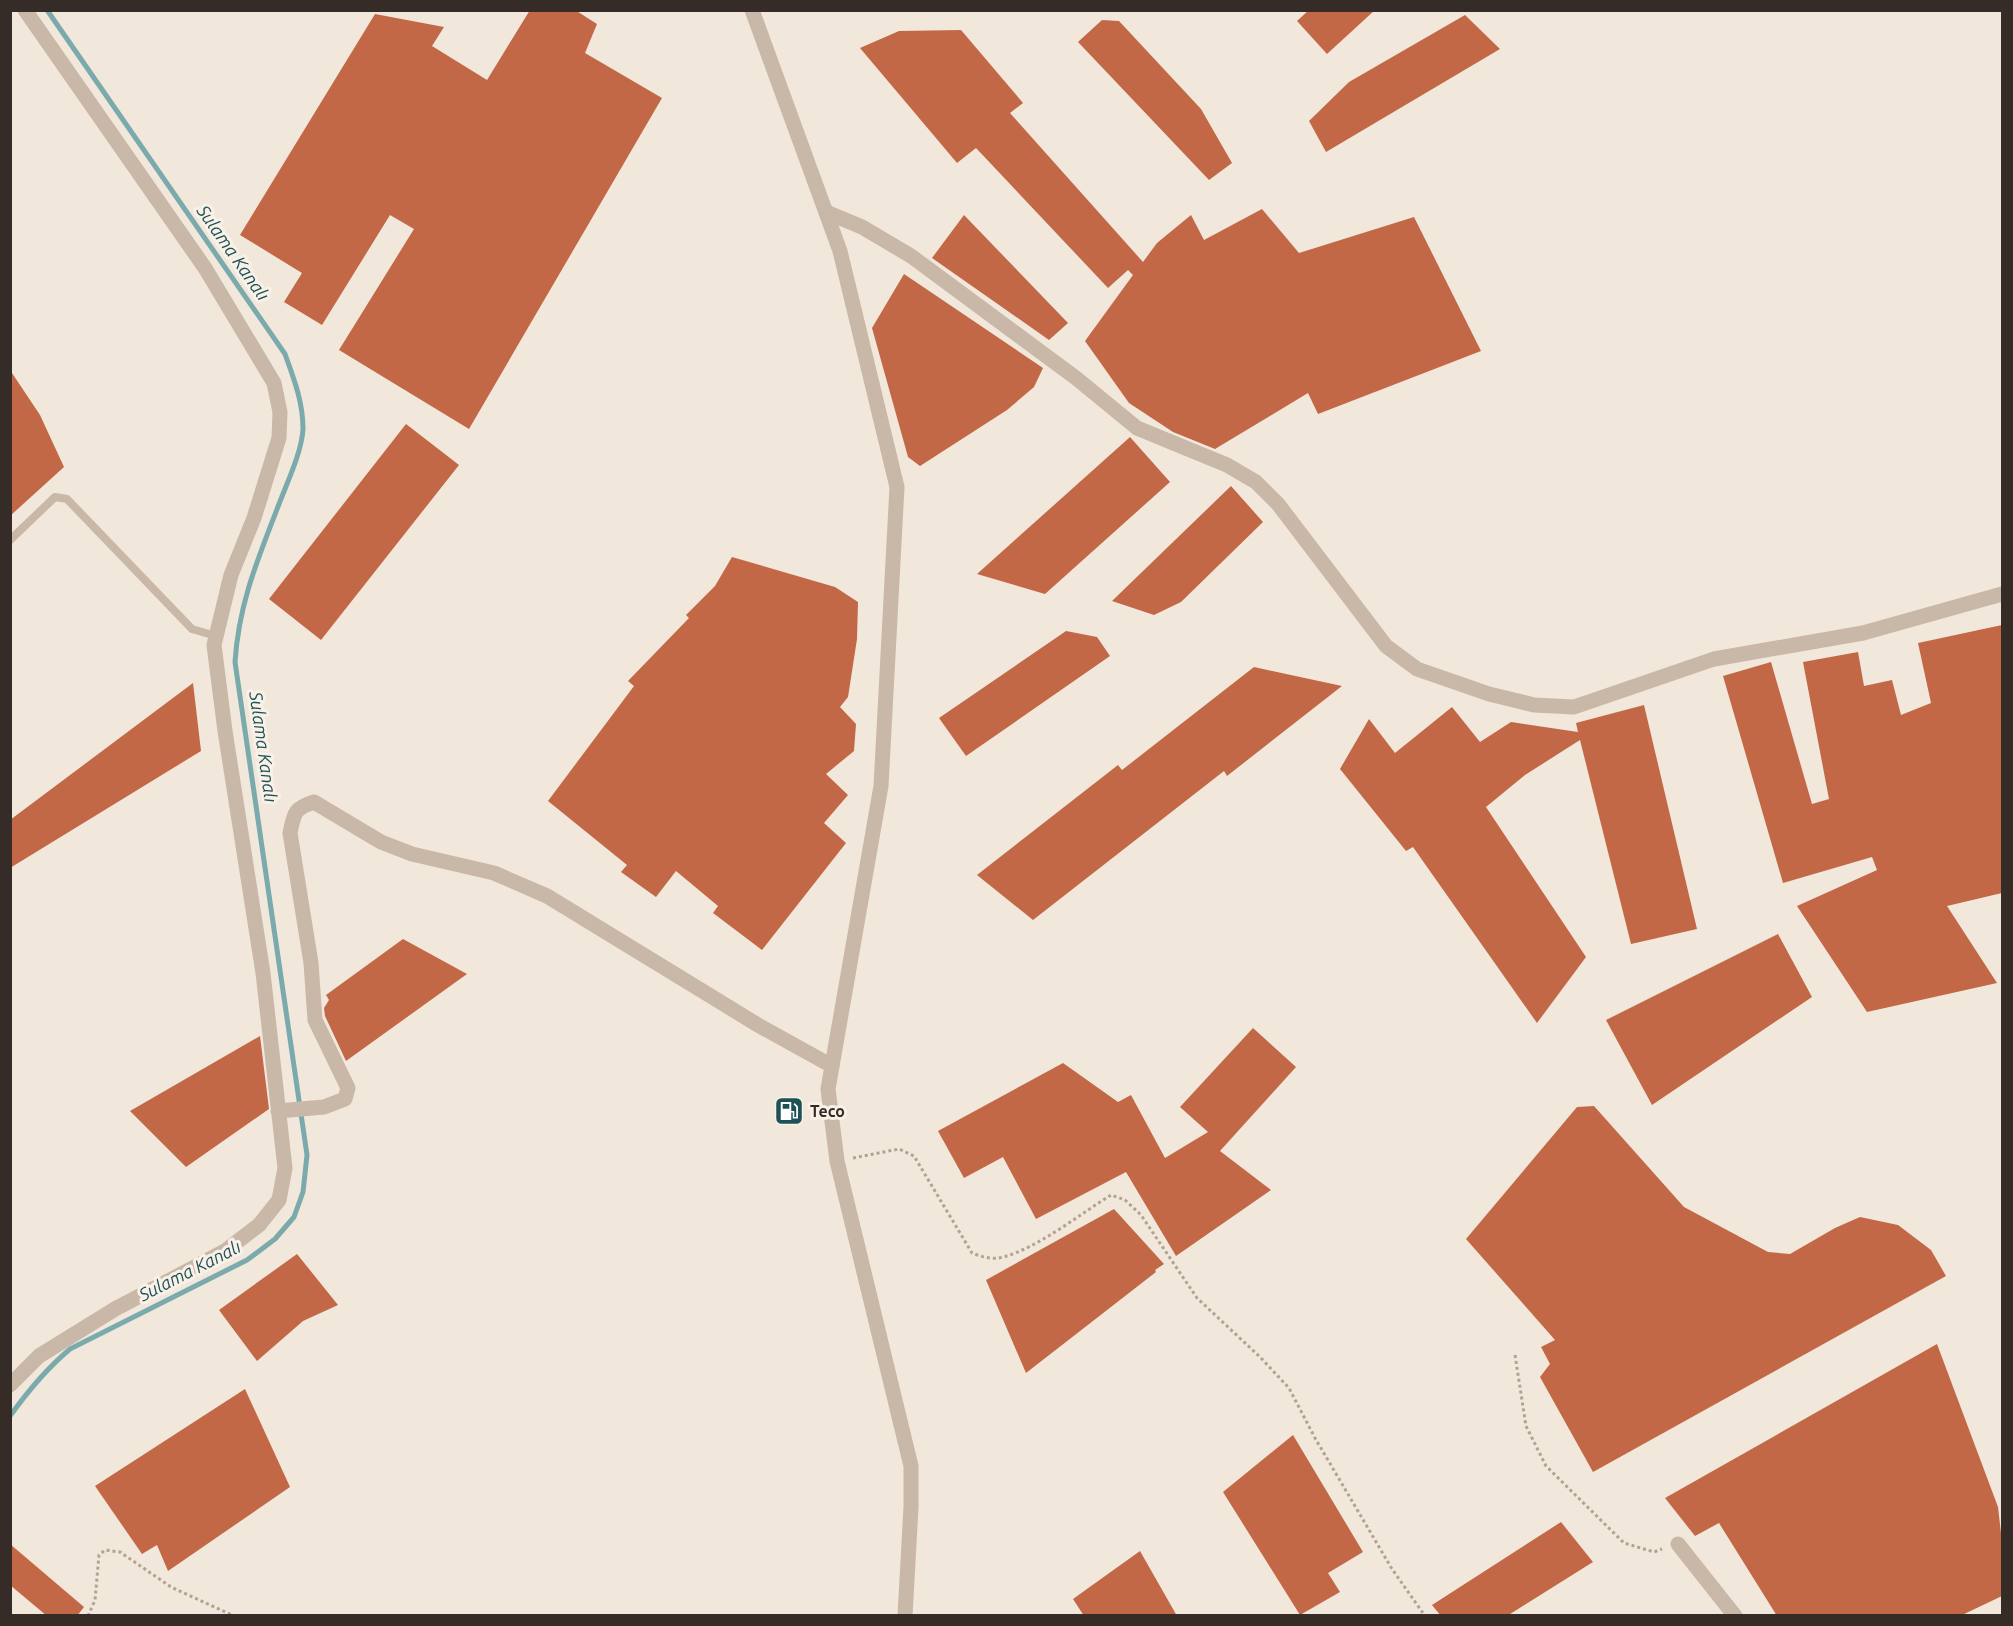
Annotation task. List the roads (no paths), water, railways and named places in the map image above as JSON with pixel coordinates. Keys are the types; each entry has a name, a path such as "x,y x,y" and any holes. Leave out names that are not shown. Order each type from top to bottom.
{"street":[{"path":"10,1385 39,1356 115,1309 225,1251 259,1225 279,1200 293,1109 263,974 214,645 231,574 254,518 279,438 280,412 274,383 205,267 25,10"},
{"path":"752,10 840,251 897,487 881,786 828,1089 837,1161 911,1466 905,1616"},
{"path":"826,212 862,227 911,256 1076,378 1137,428 1227,465 1256,482 1278,504 1386,646 1417,669 1489,694 1534,705 1574,707 1714,659 1863,633 2002,594"},
{"path":"293,1109 324,1107 345,1100 348,1088 315,1020 311,963 290,833 294,813 304,805 314,802 381,842 412,854 494,873 547,896 758,1025 832,1066"},
{"path":"1678,1544 1735,1616"}],"lane":[{"path":"10,540 55,497 67,499 192,629 216,636"}],"waterway":[{"name":"Sulama Kanalı","path":"10,1416 53,1364 70,1349 247,1260 275,1239 294,1217 303,1192 307,1155 235,662 245,600 300,447 303,429 300,400 285,354 47,10"}],"place":[{"name":"Teco","path":"789,1111"}]}
